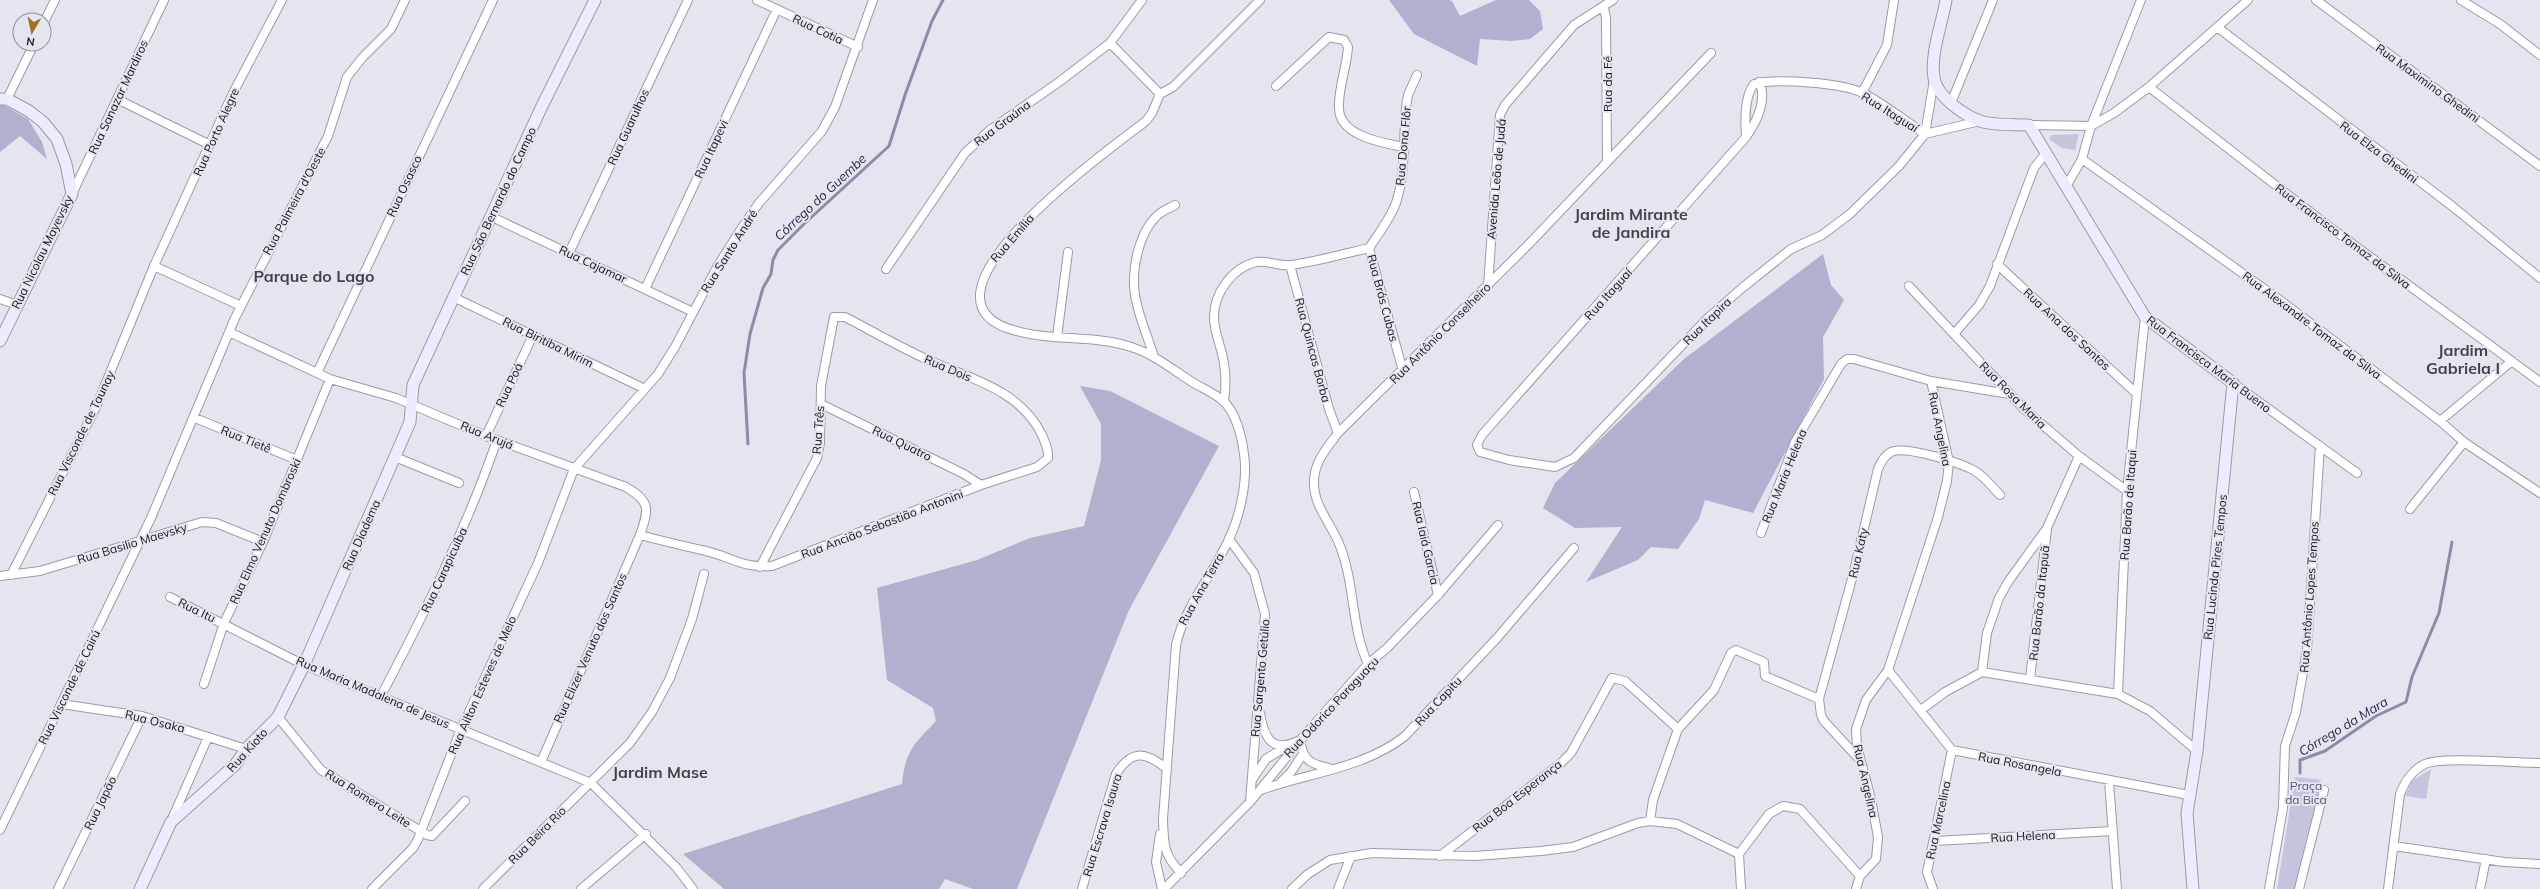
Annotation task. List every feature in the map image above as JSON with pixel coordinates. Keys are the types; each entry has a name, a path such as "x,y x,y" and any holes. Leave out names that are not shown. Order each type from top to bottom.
{"street":[{"path":"49,12 55,0"},
{"name":"Rua Sanazar Mardiros","path":"72,194 164,0"},
{"name":"Rua Porto Alegre","path":"154,266 242,75 282,0"},
{"name":"Rua Palmeira d'Oeste","path":"137,544 195,418 229,332 241,306 328,136 347,77 362,58 391,29 405,0"},
{"name":"Rua Osasco","path":"317,373 493,0"},
{"name":"Rua São Bernardo do Campo","path":"412,405 413,385 453,297 492,217 542,106 595,0"},
{"name":"Rua Guarulhos","path":"569,253 688,0"},
{"name":"Rua Cotia","path":"757,0 858,47"},
{"name":"Rua Santo André","path":"574,469 643,388 658,374 717,267 743,226 759,203 822,131 835,107 858,47 873,0"},
{"name":"Rua Graúna","path":"886,269 965,152 990,130 1060,82 1110,42 1142,0"},
{"path":"1110,42 1160,94 1173,87 1260,0"},
{"name":"Avenida Leão de Judá","path":"1488,286 1500,115 1505,105 1574,25 1604,8 1614,0"},
{"path":"1862,93 1887,45 1894,0"},
{"path":"1946,0 1935,57 1934,79 1951,103 1980,121"},
{"path":"1951,103 1993,0"},
{"path":"2067,185 2082,159 2091,126 2141,0"},
{"path":"1925,134 1980,121 2029,125 2091,126 2114,113 2149,87 2248,0"},
{"name":"Rua Maximino Ghedini","path":"2316,0 2540,166"},
{"path":"2462,0 2500,24 2540,55"},
{"name":"Rua da Fé","path":"1604,8 1606,18 1607,160"},
{"name":"Rua Itapevi","path":"645,289 777,10"},
{"name":"Rua Elza Ghedini","path":"2217,27 2452,206 2540,278"},
{"path":"1276,86 1329,38 1344,40 1348,47 1338,110 1342,120 1351,129 1367,138 1404,147"},
{"path":"4,99 30,52"},
{"name":"Rua Antônio Conselheiro","path":"1368,664 1359,645 1348,574 1339,545 1323,513 1313,483 1319,460 1338,433 1488,286 1711,53"},
{"name":"Rua Dona Flôr","path":"1370,248 1390,216 1396,202 1401,182 1408,95 1417,75"},
{"name":"Rua Itapira","path":"1480,452 1503,459 1555,467 1574,458 1707,319 1768,266 1792,250 1822,235 1850,214 1899,166 1925,134 1934,79"},
{"name":"Rua Itaguaí","path":"1480,452 1477,445 1482,435 1746,137 1759,109 1762,89 1759,82 1779,81 1824,85 1862,93 1925,134"},
{"path":"1746,137 1749,94 1754,84 1759,82"},
{"name":"Rua Francisco Tomaz da Silva","path":"2149,87 2326,226 2540,382"},
{"name":"Rua Emília","path":"1160,94 1152,113 1146,121 1051,196 1016,231 991,261 985,275 980,297 982,306 988,316 999,325 1012,330 1057,337 1114,343 1134,347 1154,357 1224,401"},
{"name":"Rua Nicolau Mayevsky","path":"0,341 16,305 72,194 66,164 57,139 43,122 29,111 4,99"},
{"path":"117,99 210,145"},
{"name":"Rua Francisca Maria Bueno","path":"2029,125 2067,185 2146,317 2233,383 2357,473"},
{"path":"1954,334 1980,305 1990,286 2034,168 2046,153"},
{"name":"Rua Alexandre Tomaz da Silva","path":"2082,159 2273,295 2440,421 2464,442 2540,493"},
{"path":"1154,357 1135,295 1135,265 1141,243 1148,227 1159,214 1175,205"},
{"name":"Rua Cajamar","path":"492,217 693,312"},
{"path":"1229,539 1241,499 1245,457 1241,436 1224,401 1226,378 1214,317 1218,297 1231,276 1256,262 1271,262 1290,265 1370,248"},
{"name":"Rua Brás Cubas","path":"1370,248 1403,370"},
{"path":"1057,337 1068,252"},
{"name":"Rua Ana dos Santos","path":"1997,264 2137,394"},
{"name":"Rua Quincas Borba","path":"1290,265 1329,409 1338,433"},
{"path":"154,266 241,306"},
{"name":"Rua Visconde de Taunay","path":"11,575 96,407 154,266"},
{"name":"Rua Rosa Maria","path":"1909,286 2024,410 2080,456 2127,491"},
{"name":"Rua Biritiba Mirim","path":"453,297 643,388"},
{"path":"0,299 16,305"},
{"name":"Rua Dois","path":"830,329 834,317 845,317 926,359 980,381 1009,396 1029,414 1039,430 1049,453"},
{"name":"Rua Barão de Itaqui","path":"2118,694 2127,491 2146,317"},
{"name":"Rua Três","path":"760,567 815,463 820,443 821,404 830,329"},
{"name":"Rua Arujá","path":"229,332 330,379 412,405 486,436 626,487 639,495 648,510 640,535"},
{"name":"Rua Poá","path":"486,436 533,335"},
{"name":"Rua Maria Helena","path":"1761,533 1795,442 1841,364 1847,359 1854,359 1931,381 2009,394"},
{"path":"2440,421 2512,362"},
{"name":"Rua Elmo Venuto Dombroski","path":"204,684 224,624 262,542 330,379"},
{"name":"Rua Angelina","path":"1860,876 1872,864 1878,850 1873,807 1857,746 1856,728 1860,713 1866,700 1888,670 1938,517 1948,481 1949,462 1931,381"},
{"name":"Rua Lucinda Pires Tempos","path":"2193,889 2187,828 2190,795 2197,751 2233,383"},
{"name":"Rua Quatro","path":"821,404 964,474 981,485"},
{"name":"Rua Diadema","path":"304,664 410,422 412,405"},
{"name":"Rua Tietê","path":"195,418 297,460"},
{"name":"Rua Carapicuíba","path":"381,696 436,591 476,501 497,440"},
{"path":"2410,509 2464,442"},
{"name":"Rua Antônio Lopes Tempos","path":"2269,889 2283,808 2285,746 2296,712 2307,650 2320,446"},
{"name":"Rua Katy","path":"1862,762 1824,721 1819,708 1878,469 1884,457 1892,452 1907,450 1949,462 1975,471 2000,495"},
{"name":"Rua Ancião Sebastião Antonini","path":"640,535 728,557 742,565 760,567 772,566 981,485 1038,467 1046,461 1049,453"},
{"path":"1982,672 1987,633 1999,598 2008,582 2047,528 2080,456"},
{"path":"395,457 458,483"},
{"name":"Rua Ailton Esteves de Melo","path":"372,889 413,848 461,729 538,563 574,469"},
{"name":"Rua Iaiá Garcia","path":"1414,492 1438,595"},
{"name":"Rua Basilio Maevsky","path":"0,576 40,570 137,544 202,522 216,523 262,542"},
{"name":"Rua Odorico Paraguaçu","path":"1163,889 1181,873 1250,802 1300,740 1368,664 1387,648 1438,595 1498,525"},
{"name":"Rua Barão da Itapuã","path":"2030,679 2047,528"},
{"name":"Rua Elizer Venuto dos Santos","path":"541,762 640,535"},
{"name":"Rua Ana Terra","path":"1163,820 1174,664 1179,630 1229,539"},
{"name":"Rua Sargento Getúlio","path":"1229,539 1254,573 1263,599 1265,614 1250,802"},
{"name":"Rua Visconde de Cairú","path":"0,830 137,544"},
{"name":"Rua Capitu","path":"1260,790 1376,755 1405,736 1498,637 1574,548"},
{"name":"Rua Beira Rio","path":"484,889 538,832 630,743 652,712 670,678 692,620 704,574"},
{"name":"Rua Itu","path":"170,597 224,624"},
{"name":"Rua Maria Madalena de Jesus","path":"224,624 304,664 591,782"},
{"path":"1650,821 1653,800 1678,729 1714,690 1731,653 1739,650 1764,662 1765,676 1820,699"},
{"name":"Rua Kioto","path":"171,822 235,765 246,749 278,717 304,664"},
{"path":"1888,670 1952,750"},
{"path":"1920,710 1945,692 1982,672 2030,679 2118,694 2150,711 2197,751"},
{"name":"Rua Boa Esperança","path":"1440,856 1560,764 1571,753 1607,683 1612,678 1625,681 1678,729"},
{"path":"1258,688 1260,713 1264,733 1274,744 1287,746"},
{"name":"Rua Osaka","path":"61,704 142,716 176,725 246,749"},
{"name":"Rua Japão","path":"58,889 142,716"},
{"name":"Rua Romero Leite","path":"278,717 321,770 420,831 432,836 465,801"},
{"path":"140,889 208,737"},
{"path":"1252,780 1266,759 1300,740 1303,754 1311,763 1330,769"},
{"name":"Rua Rosangela","path":"1952,750 2109,781 2190,795"},
{"name":"Rua Marcelina","path":"1933,889 1927,872 1935,840 1952,750"},
{"path":"1279,784 1291,772 1303,754"},
{"name":"Rua Escrava Isaura","path":"1082,889 1116,774 1124,762 1132,756 1141,756 1158,762 1166,768"},
{"path":"2388,889 2400,794 2403,785 2416,769 2436,760 2540,763"},
{"path":"2109,781 2117,889"},
{"path":"591,782 646,834 676,867 693,889"},
{"path":"2299,889 2324,790"},
{"path":"1741,889 1739,854 1772,810 1783,806 1800,809 1860,876 1856,889"},
{"path":"1163,820 1164,847 1167,858 1181,873"},
{"path":"1163,820 1156,862 1163,889"},
{"path":"1292,889 1308,874 1330,860 1351,856 1372,853 1440,856 1505,855 1573,847 1638,823 1650,821 1677,824 1739,854"},
{"name":"Rua Helena","path":"1935,840 2112,831"},
{"path":"581,889 646,834"},
{"path":"2394,846 2486,859 2540,864"},
{"path":"1338,889 1351,856"},
{"path":"2480,889 2486,859"}],"green space":[{"path":"2079,134 2075,150 2062,148 2049,139 2051,135"},
{"path":"2431,769 2426,799 2405,796 2412,781"},
{"name":"Praça da Bica","path":"2295,777 2321,780 2297,889 2277,889"}],"shaded area":[{"path":"1389,0 1449,0 1452,1 1460,16 1496,0 1529,0 1540,11 1543,29 1530,39 1511,41 1480,39 1477,66 1414,34"},
{"path":"0,103 28,119 42,142 47,159 20,136 0,152"},
{"path":"1823,254 1831,285 1844,300 1823,337 1824,379 1753,513 1705,500 1699,519 1678,549 1651,547 1638,560 1586,582 1622,527 1575,528 1543,508 1555,483 1684,359"},
{"path":"1080,386 1110,391 1219,446 1129,610 1017,889 973,889 945,879 939,889 724,889 683,854 902,784 905,763 908,756 916,742 936,721 933,708 887,680 877,588 977,560 1030,538 1084,526 1101,460 1101,424"}],"waterway":[{"name":"Córrego do Guembe","path":"748,444 744,373 750,334 763,288 771,274 773,260 778,250 804,224 889,146 905,95 932,21 943,0"},
{"name":"Córrego da Mara","path":"2300,773 2300,760 2325,751 2376,716 2406,702 2412,677 2439,613 2452,542"}],"district":[{"name":"Jardim Mirante de Jandira","path":"1631,223"},
{"name":"Parque do Lago","path":"314,276"},
{"name":"Jardim Gabriela I","path":"2463,359"},
{"name":"Jardim Mase","path":"660,772"}]}
